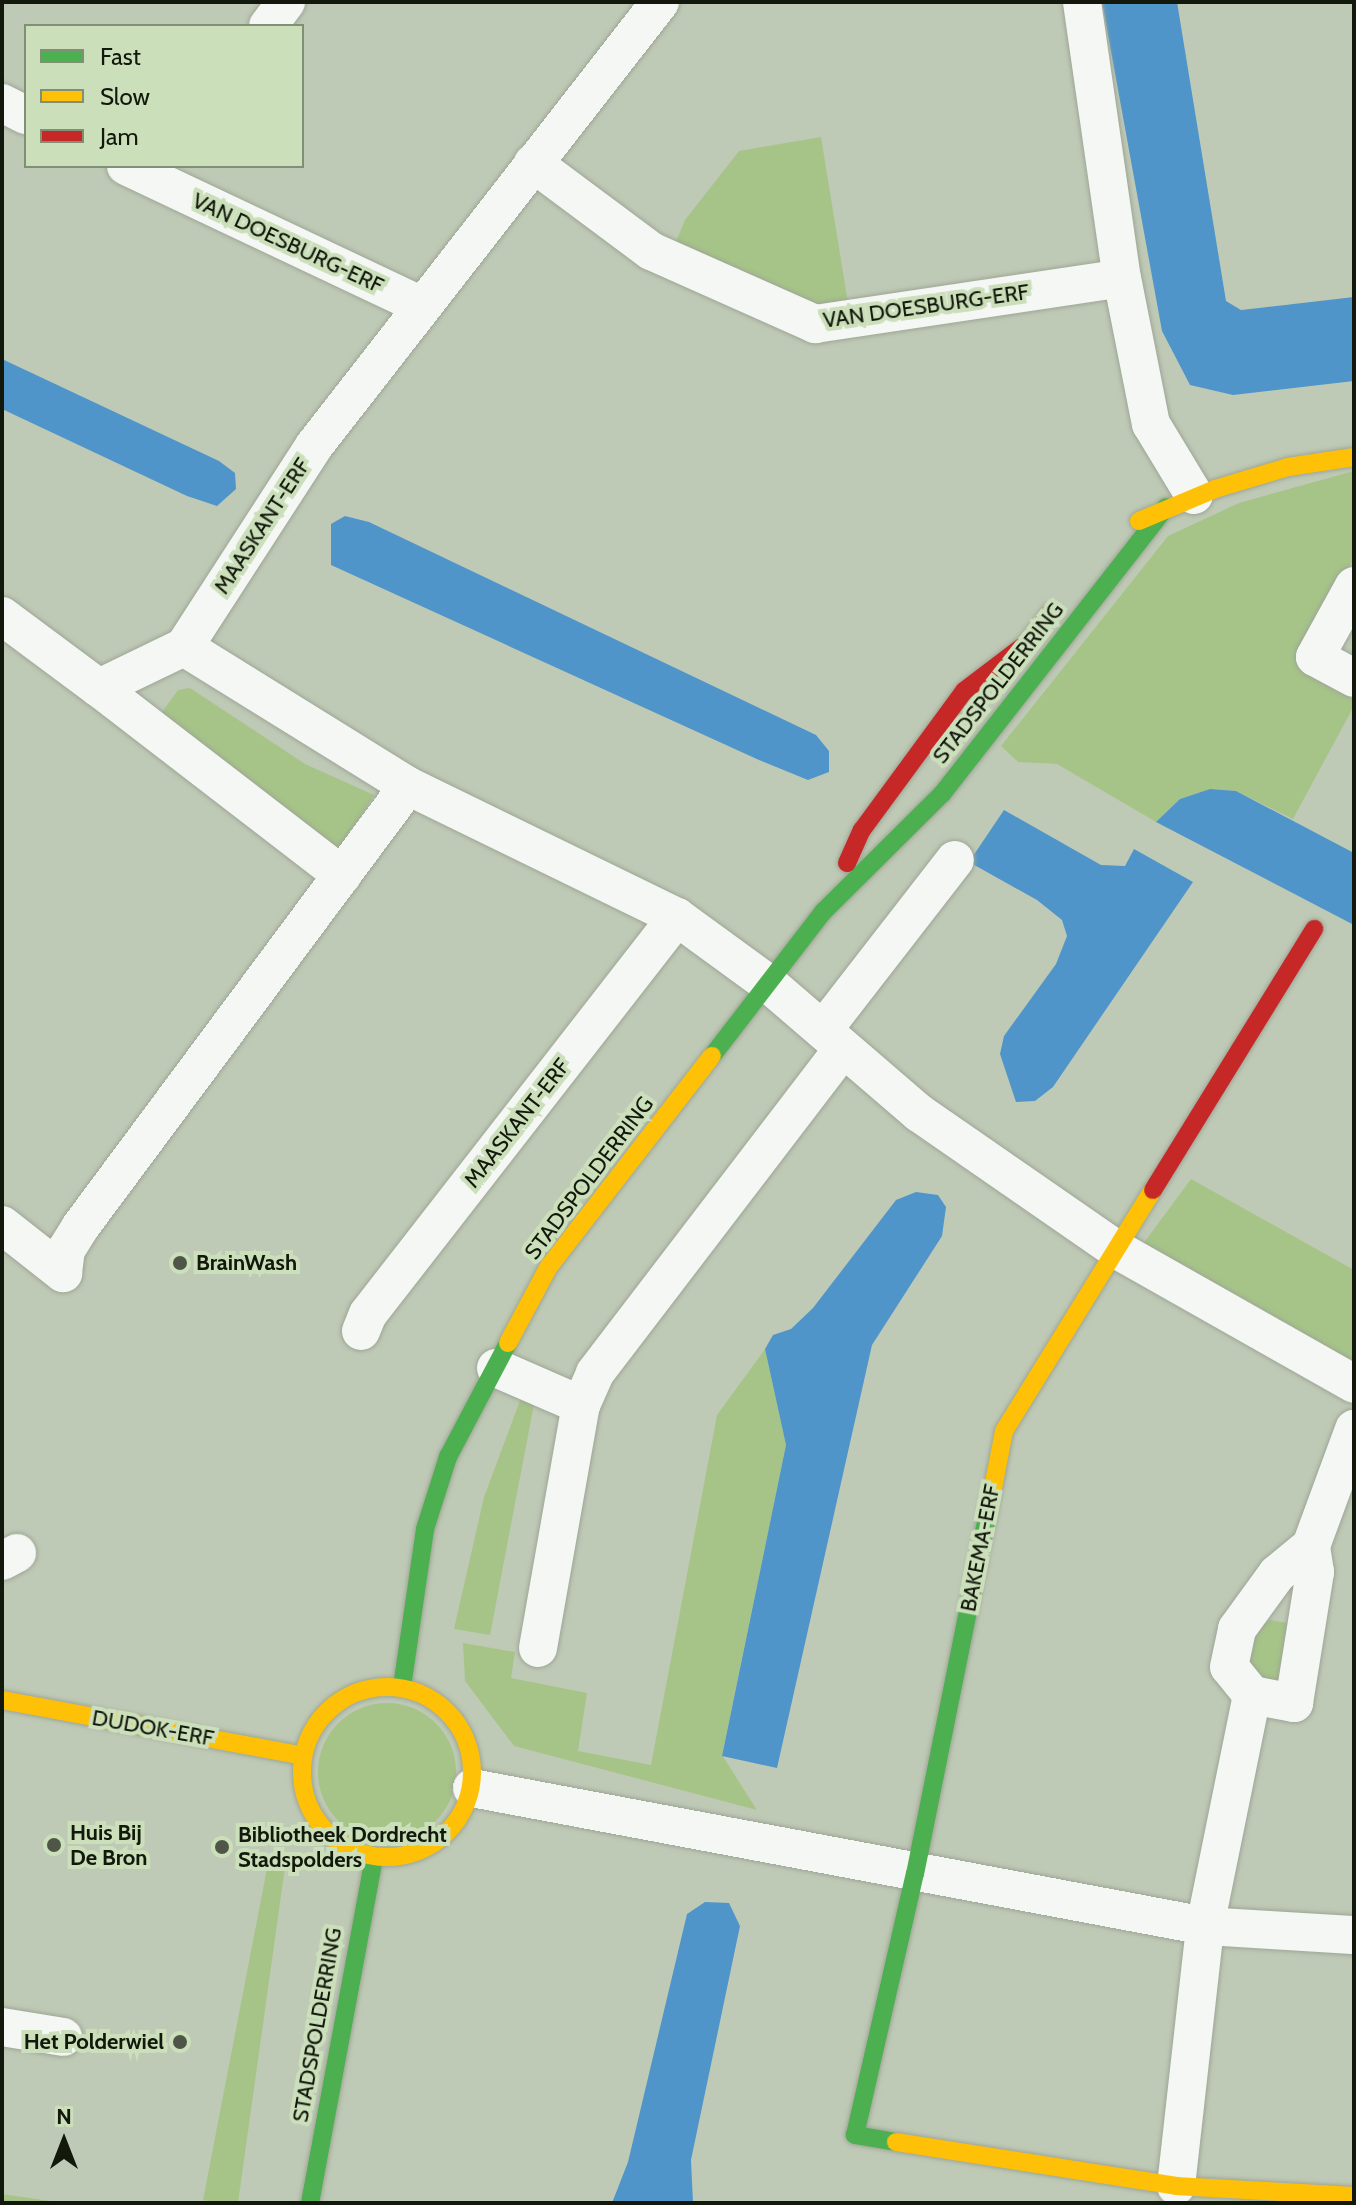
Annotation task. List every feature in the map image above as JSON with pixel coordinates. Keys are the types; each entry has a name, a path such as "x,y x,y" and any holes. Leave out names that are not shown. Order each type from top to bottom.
{"street":[{"path":"270,24 286,2"},
{"path":"422,306 660,2"},
{"path":"1082,2 1122,278 1151,424 1180,501"},
{"path":"2,103 24,114"},
{"name":"VAN DOESBURG-ERF","path":"533,163 651,251 815,324 1122,278"},
{"name":"VAN DOESBURG-ERF","path":"148,171 422,306"},
{"name":"MAASKANT-ERF","path":"184,647 314,446 422,306"},
{"path":"1125,528 1180,501 1288,467 1354,457"},
{"name":"STADSPOLDERRING","path":"402,1687 425,1529 448,1457 548,1268 823,912 898,832 942,794 1180,501"},
{"path":"1354,586 1315,657 1354,678"},
{"name":"STADSPOLDERRING","path":"823,912 862,830 936,726 964,691 1027,643 1065,595"},
{"path":"2,616 342,875"},
{"path":"99,688 184,647 408,786 677,917 769,984 919,1113 1114,1248 1354,1384"},
{"path":"2,1225 63,1273 66,1250 81,1226 408,786"},
{"path":"538,1648 581,1405 595,1373 833,1039 955,860"},
{"name":"MAASKANT-ERF","path":"361,1331 368,1314 677,917"},
{"name":"BAKEMA-ERF","path":"1314,929 1114,1248 1004,1431 915,1874 855,2135 1176,2186 1354,2196"},
{"path":"496,1368 581,1405"},
{"path":"1313,1538 1277,1574 1237,1629 1229,1667 1252,1695 1294,1703 1315,1572 1313,1538 1354,1429"},
{"path":"375,1687 402,1687 428,1696 458,1723 470,1748 472,1788 458,1821 432,1845 404,1856 374,1856 341,1843 316,1818 303,1788 303,1756 312,1730 339,1701 375,1687"},
{"path":"1176,2186 1205,1926 1242,1758 1252,1695"},
{"name":"DUDOK-ERF","path":"2,1700 303,1756"},
{"path":"472,1788 915,1874 1205,1926 1354,1935"},
{"name":"STADSPOLDERRING","path":"310,2203 374,1856"},
{"path":"2,2027 63,2037"}],"green space":[{"path":"821,137 848,303 811,306 675,244 685,220 739,151"},
{"path":"1354,471 1354,558 1332,596 1313,678 1354,700 1354,706 1293,819 1236,791 1210,789 1180,799 1156,822 1057,764 1018,762 1001,746 1168,536 1239,503"},
{"path":"190,688 305,764 374,795 339,851 157,719 178,690"},
{"path":"1191,1179 1354,1270 1354,1365 1143,1244"},
{"path":"765,1349 786,1445 722,1755 757,1810 514,1746 465,1681 463,1643 515,1652 511,1678 587,1693 578,1751 651,1765 717,1415"},
{"path":"521,1398 534,1404 490,1635 454,1629 484,1497"},
{"path":"1270,1620 1300,1625 1287,1692 1258,1687 1237,1662 1242,1637"},
{"path":"387,1703 413,1709 435,1724 450,1746 456,1772 450,1798 435,1820 413,1835 387,1841 361,1835 339,1820 324,1798 318,1772 324,1746 339,1724 361,1709"},
{"path":"269,1858 286,1860 238,2203 218,2203 203,2200"},
{"path":"2,2194 64,2203 2,2203"}],"water":[{"path":"1102,2 1177,2 1226,301 1241,310 1354,297 1354,381 1233,395 1190,385 1162,331"},
{"path":"2,359 219,461 235,473 236,489 217,506 187,496 2,409"},
{"path":"345,516 369,522 816,735 829,751 829,772 808,780 759,760 331,565 331,524"},
{"path":"1210,789 1236,791 1354,853 1354,925 1156,822 1180,799"},
{"path":"1004,810 1101,865 1125,866 1134,849 1193,882 1053,1087 1035,1101 1016,1102 1000,1054 1004,1036 1056,964 1067,936 1062,920 1037,900 969,862"},
{"path":"916,1192 938,1195 946,1207 942,1236 872,1345 777,1768 722,1756 786,1445 765,1349 773,1335 791,1329 813,1308 896,1200"},
{"path":"705,1902 729,1903 740,1926 691,2160 693,2203 612,2203 628,2162 687,1914"}],"traffic: fast":[{"path":"712,1056 823,912 942,794 1166,507"},
{"path":"402,1687 425,1529 448,1457 508,1343"},
{"path":"896,2142 855,2135 915,1874 992,1493"},
{"path":"310,2203 374,1856"}],"traffic: slow":[{"path":"1139,521 1215,489 1288,467 1354,457"},
{"path":"508,1343 548,1268 712,1056"},
{"path":"992,1493 1004,1431 1153,1190"},
{"path":"387,1687 420,1693 447,1712 466,1739 472,1772 466,1805 447,1832 420,1851 387,1857 354,1851 327,1832 308,1805 302,1772 308,1739 327,1712 354,1693 387,1687"},
{"path":"2,1700 303,1756"},
{"path":"896,2142 1176,2186 1354,2196"}],"traffic: jam":[{"path":"847,863 862,830 964,691 1027,643 1051,612"},
{"path":"1153,1190 1314,929"}],"place":[{"name":"BrainWash","path":"180,1263"},
{"name":"Huis Bij De Bron","path":"54,1845"},
{"name":"Bibliotheek Dordrecht Stadspolders","path":"222,1847"},
{"name":"Het Polderwiel","path":"180,2042"}]}
